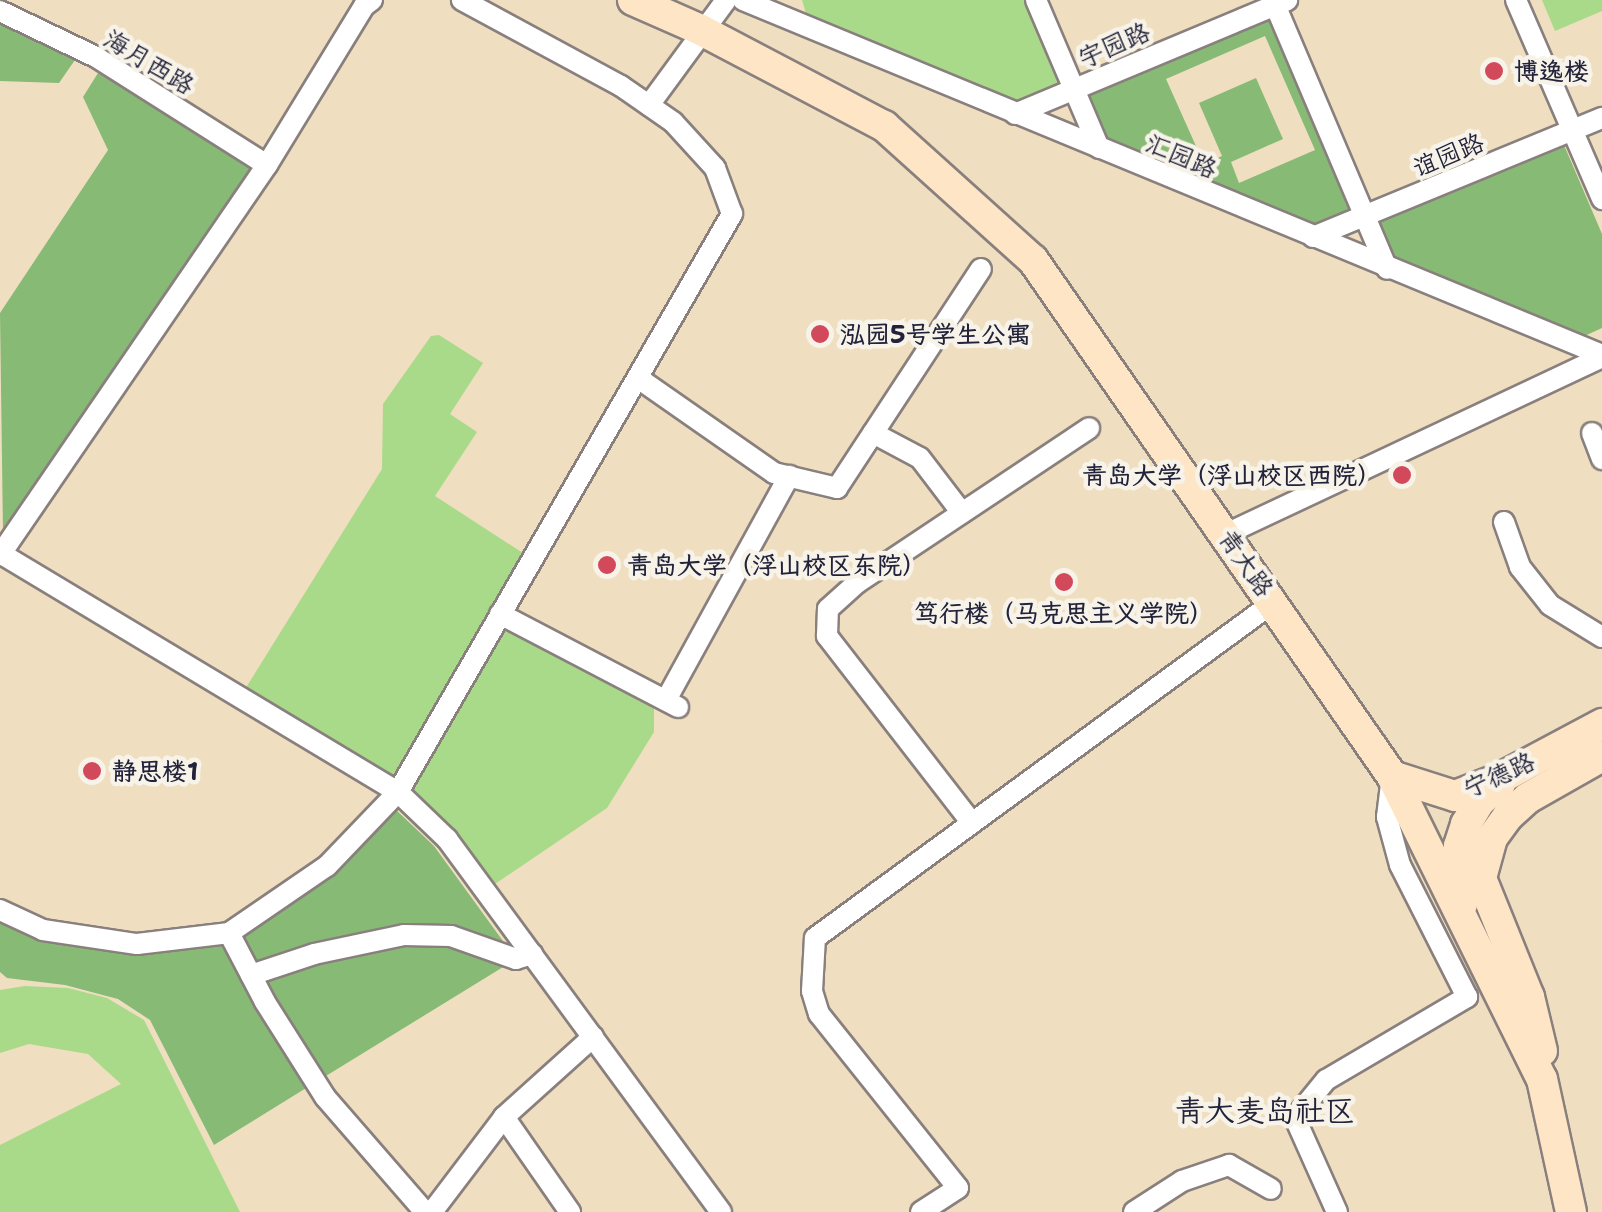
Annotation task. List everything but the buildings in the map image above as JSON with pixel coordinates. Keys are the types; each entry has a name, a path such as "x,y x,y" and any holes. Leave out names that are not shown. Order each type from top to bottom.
{"street":[{"path":"372,0 364,6 267,165 0,554 398,792 447,839 719,1211"},
{"path":"0,910 43,930 136,944 229,934 326,866 398,792 732,214 715,168 673,122 462,0"},
{"name":"青大路","path":"632,0 701,30 884,126 1033,260 1392,776 1542,1079 1571,1212"},
{"path":"648,105 726,0"},
{"name":"汇园路","path":"742,0 1602,356"},
{"path":"1036,0 1099,148"},
{"path":"1516,0 1602,199"},
{"path":"1278,2 1387,268"},
{"name":"宇园路","path":"1015,114 1278,2"},
{"name":"海月西路","path":"0,11 96,57 267,165"},
{"name":"谊园路","path":"1313,238 1602,118"},
{"path":"638,378 774,473 837,488 981,269"},
{"path":"1226,534 1602,356"},
{"path":"972,822 827,636 828,609 858,582 1089,428"},
{"path":"874,433 920,458 962,512"},
{"path":"1592,433 1602,459"},
{"path":"500,614 672,704 788,476"},
{"path":"1504,522 1520,566 1550,606 1602,636"},
{"path":"922,1212 958,1188 819,1014 812,991 815,938 1274,602"},
{"name":"宁德路","path":"1392,776 1455,796 1602,724"},
{"path":"1542,1079 1542,1048 1529,998 1494,919 1481,878 1492,838 1508,816 1528,798 1602,756"},
{"path":"1466,926 1460,887 1460,846 1466,824 1480,801 1518,768"},
{"path":"1336,1212 1295,1118 1326,1080 1468,997 1400,864 1386,817 1392,776"},
{"path":"229,934 325,1097 429,1212 504,1116 593,1037"},
{"path":"251,975 314,954 404,934 451,936 516,960 532,954"},
{"path":"504,1116 570,1212"},
{"path":"1134,1212 1182,1181 1229,1165 1271,1189"}],"green space":[{"path":"802,0 1024,0 1061,84 1016,104 807,17"},
{"path":"1542,0 1602,0 1602,11 1555,31"},
{"path":"1271,14 1357,212 1313,230 1105,144 1083,92","holes":["1265,36 1315,150 1239,183 1231,162 1283,139 1256,78 1199,103 1222,156 1204,164 1166,79"]},
{"path":"0,19 77,57 59,83 0,81"},
{"path":"98,73 254,166 3,532 0,313 108,150 83,97"},
{"path":"1564,145 1602,234 1602,328 1580,338 1397,261 1378,219"},
{"path":"439,335 483,363 450,414 477,432 435,496 526,555 395,783 242,694 382,469 383,404 431,336"},
{"path":"503,625 654,701 654,732 607,808 492,886 408,792"},
{"path":"395,809 434,846 516,959 321,1079 271,999 241,936 331,874"},
{"path":"0,919 42,937 226,941 311,1085 214,1145 150,1020 118,999 65,985 7,978 0,972"},
{"path":"25,986 68,988 107,998 144,1020 240,1212 0,1212 0,1145 121,1084 88,1054 29,1044 0,1053 0,990"}],"place":[{"name":"博逸楼","path":"1494,71"},
{"name":"泓园5号学生公寓","path":"820,334"},
{"name":"青岛大学（浮山校区西院）","path":"1402,475"},
{"name":"青岛大学（浮山校区东院）","path":"607,565"},
{"name":"笃行楼（马克思主义学院）","path":"1064,582"},
{"name":"静思楼1","path":"92,771"}],"district":[{"name":"青大麦岛社区","path":"1265,1111"}]}
